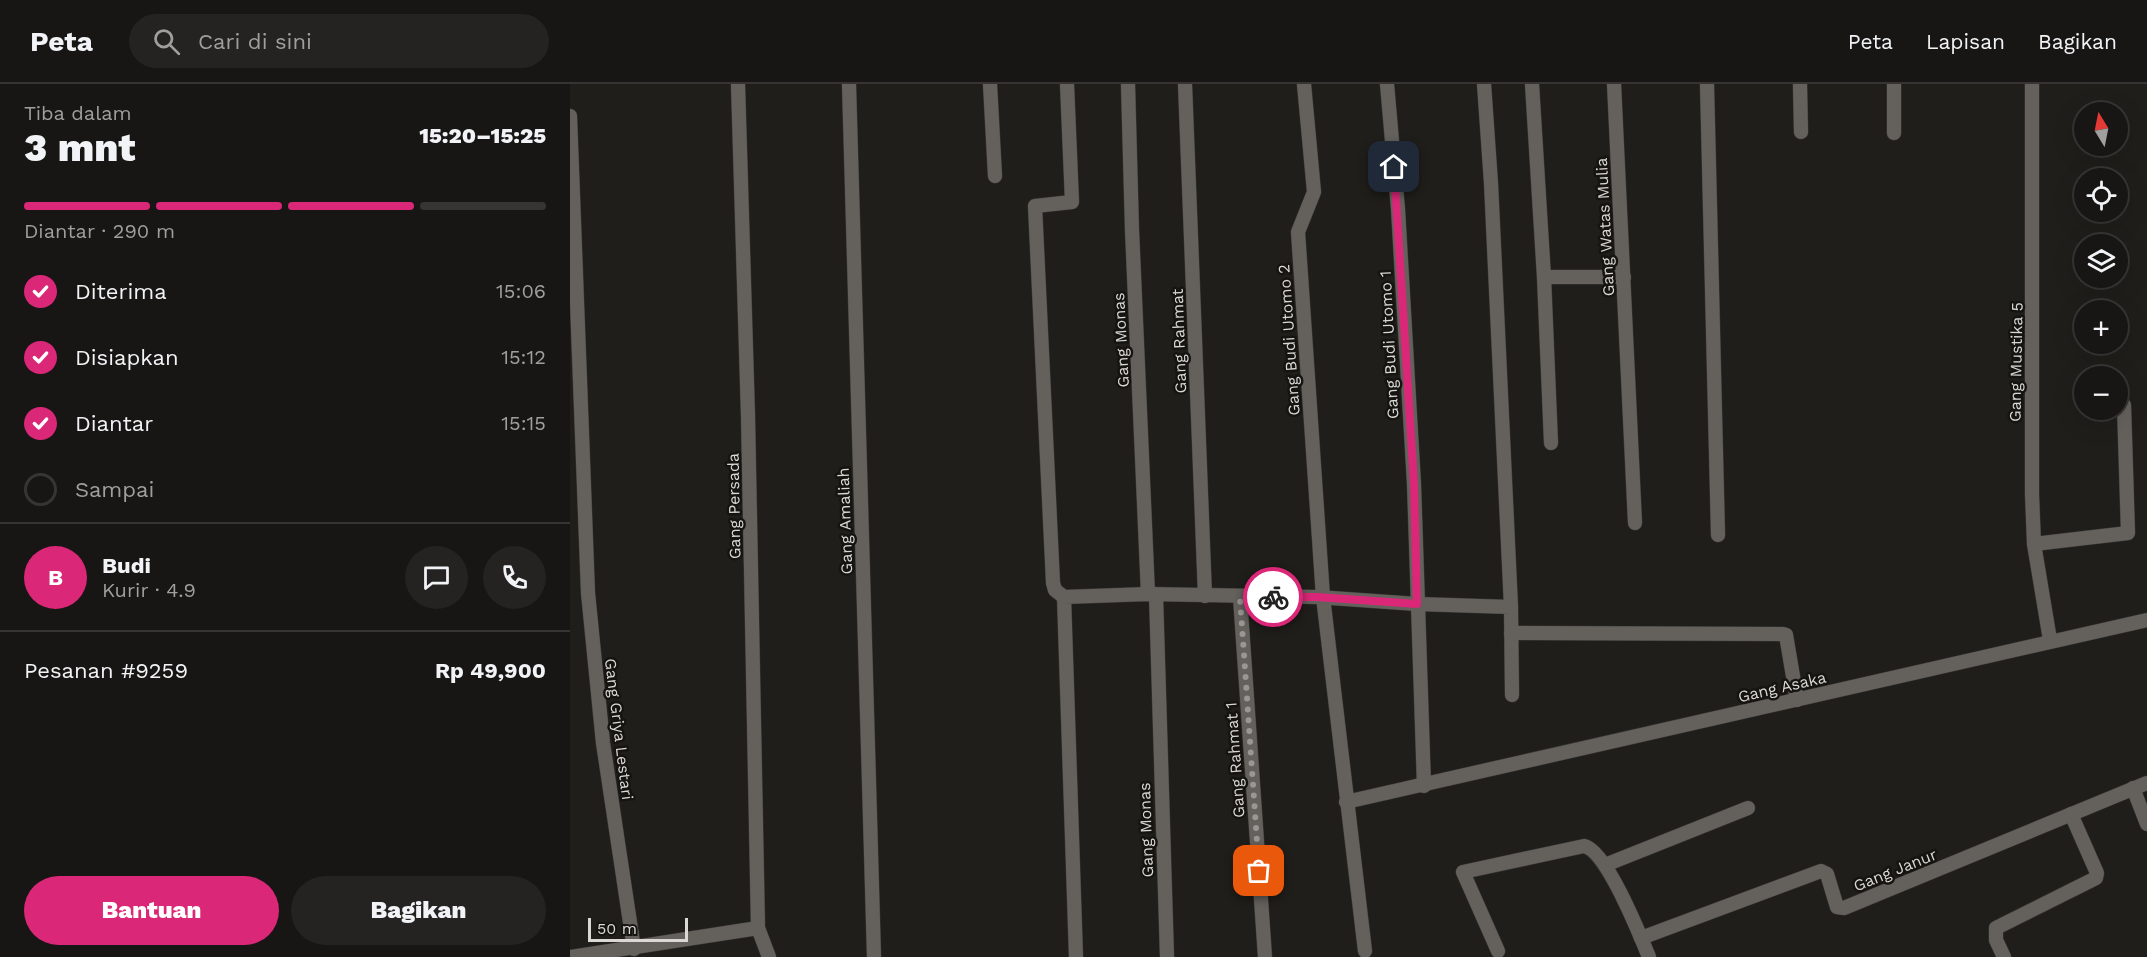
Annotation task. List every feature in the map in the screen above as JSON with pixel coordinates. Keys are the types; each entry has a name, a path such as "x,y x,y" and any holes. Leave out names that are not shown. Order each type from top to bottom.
{"street":[{"name":"Gang Persada","path":"738,84 748,416 758,928 769,957"},
{"name":"Gang Amaliah","path":"849,84 874,957"},
{"path":"990,84 995,176"},
{"path":"1067,84 1072,201 1035,206 1055,590 1064,597 1152,594 1323,597 1417,604 1510,607"},
{"name":"Gang Monas","path":"1128,84 1132,230 1152,594 1167,957"},
{"name":"Gang Rahmat","path":"1185,84 1205,596"},
{"name":"Gang Budi Utomo 2","path":"1304,84 1314,192 1298,232 1323,597 1365,951"},
{"name":"Gang Budi Utomo 1","path":"1387,84 1399,221 1424,786"},
{"path":"1484,84 1491,183 1512,695"},
{"path":"1532,84 1551,443"},
{"name":"Gang Watas Mulia","path":"1614,84 1635,524"},
{"path":"1707,84 1718,535"},
{"path":"1800,84 1801,132"},
{"path":"1894,84 1894,133"},
{"name":"Gang Mustika 5","path":"2032,84 2031,432 2034,544 2050,640"},
{"name":"Gang Griya Lestari","path":"570,116 588,593 603,742 634,949"},
{"path":"1544,277 1624,277"},
{"path":"2034,544 2128,533 2124,420"},
{"path":"1064,597 1076,957"},
{"name":"Gang Rahmat 1","path":"1240,597 1264,957"},
{"name":"Gang Asaka","path":"1346,802 1424,786 2050,640 2147,620"},
{"path":"1511,633 1784,634 1797,700"},
{"name":"Gang Janur","path":"1641,938 1821,871 1827,874 1837,907 1844,908 2147,783"},
{"path":"2133,788 2147,824"},
{"path":"1605,865 1748,808"},
{"path":"2004,957 1996,940 1996,928 2096,878 2097,873 2072,814"},
{"path":"1498,951 1463,872 1584,846 1592,849 1605,865 1649,957"},
{"path":"572,957 758,928"}],"way so far":[{"path":"1259,871 1240,597 1273,597"}],"route":[{"path":"1273,597 1317,597 1417,604 1414,484 1394,167"}]}
